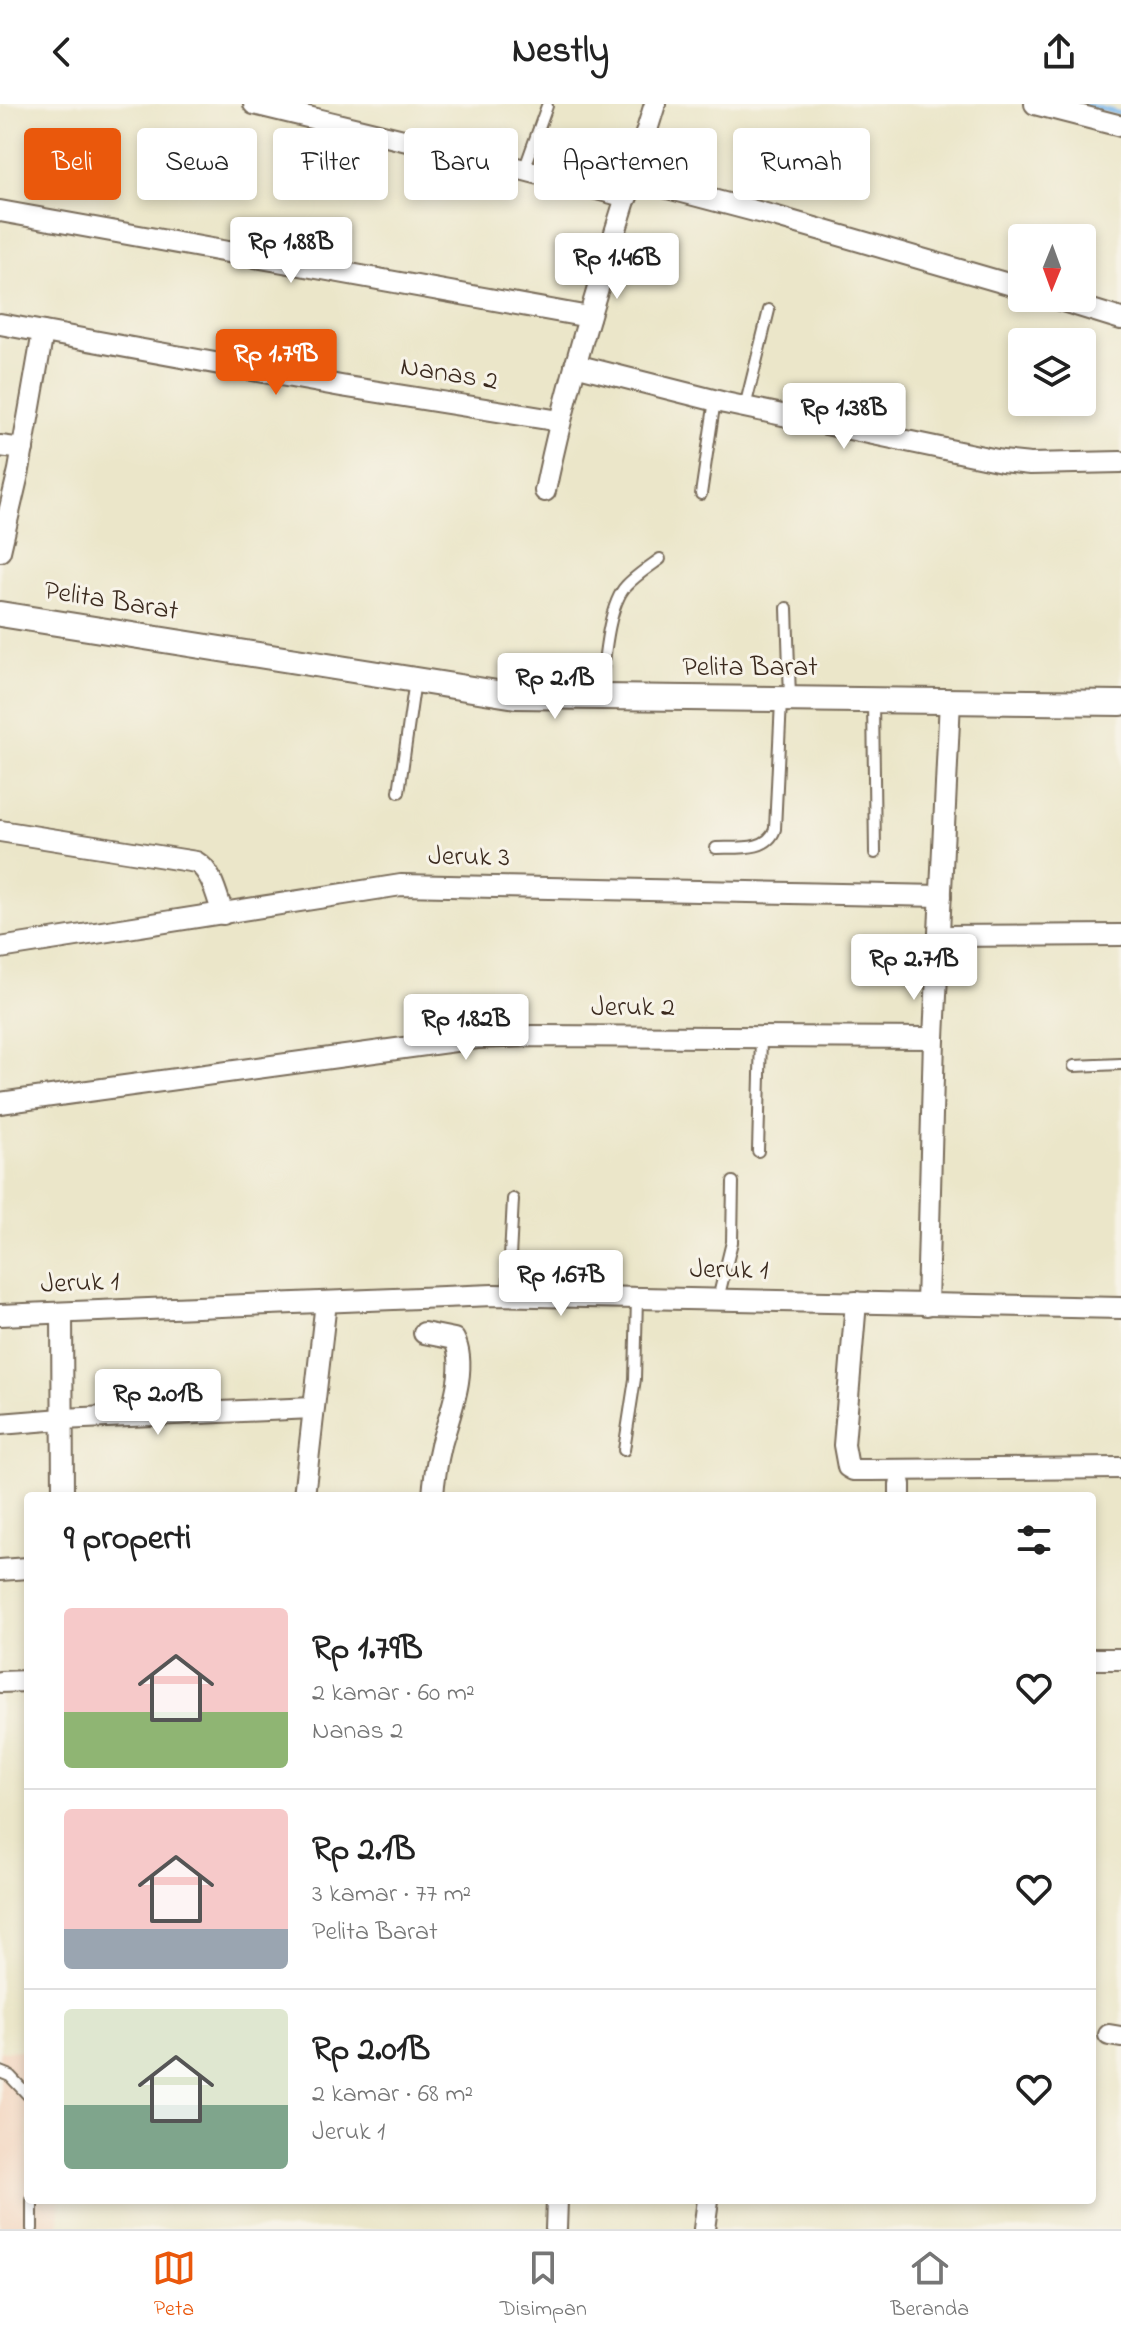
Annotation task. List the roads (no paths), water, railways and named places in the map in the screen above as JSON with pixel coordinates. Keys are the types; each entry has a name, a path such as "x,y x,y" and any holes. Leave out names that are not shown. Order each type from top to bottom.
{"street":[{"path":"254,104 534,172"},
{"path":"648,128 655,104"},
{"path":"1035,104 1121,126"},
{"path":"545,491 575,365 626,200"},
{"path":"691,200 777,217 1008,284"},
{"path":"0,211 589,317"},
{"path":"1096,311 1121,319"},
{"name":"Nanas 2","path":"0,324 341,386 560,421"},
{"path":"0,551 23,449 43,332"},
{"path":"575,365 745,407 1002,461 1042,464 1121,462"},
{"path":"0,446 23,449"},
{"name":"Pelita Barat","path":"0,614 516,696 1121,703"},
{"path":"927,1305 934,1038 950,700"},
{"path":"0,831 196,862 207,873 223,914"},
{"name":"Jeruk 3","path":"0,948 401,885 941,896"},
{"path":"939,936 1121,935"},
{"name":"Jeruk 2","path":"0,1103 477,1038 934,1038"},
{"name":"Jeruk 1","path":"0,1315 508,1296 1121,1308"},
{"path":"304,1492 326,1302"},
{"path":"856,1302 844,1445 848,1467 853,1470 1121,1468"},
{"path":"62,1313 63,1492"},
{"path":"424,1333 454,1339 459,1359 456,1392 441,1447 434,1492"},
{"path":"0,1424 313,1408"},
{"path":"0,1570 24,1568"},
{"path":"1096,1659 1121,1659"},
{"path":"0,1682 24,1681"},
{"path":"556,2229 557,2204"},
{"path":"704,2229 707,2204"}],"lane":[{"path":"524,170 547,106"},
{"path":"745,407 769,310"},
{"path":"701,494 715,400"},
{"path":"599,697 618,597 626,586 660,559"},
{"path":"716,848 764,844 775,829 786,699 787,608"},
{"path":"399,792 415,680"},
{"path":"873,699 875,853"},
{"path":"758,1151 761,1037"},
{"path":"1074,1066 1121,1064"},
{"path":"718,1299 732,1242 733,1182"},
{"path":"508,1296 513,1199"},
{"path":"624,1450 635,1379 637,1298"},
{"path":"0,2072 10,2076 24,2091"},
{"path":"32,2204 32,2229"}],"waterway":[{"path":"1083,104 1121,114"}]}
